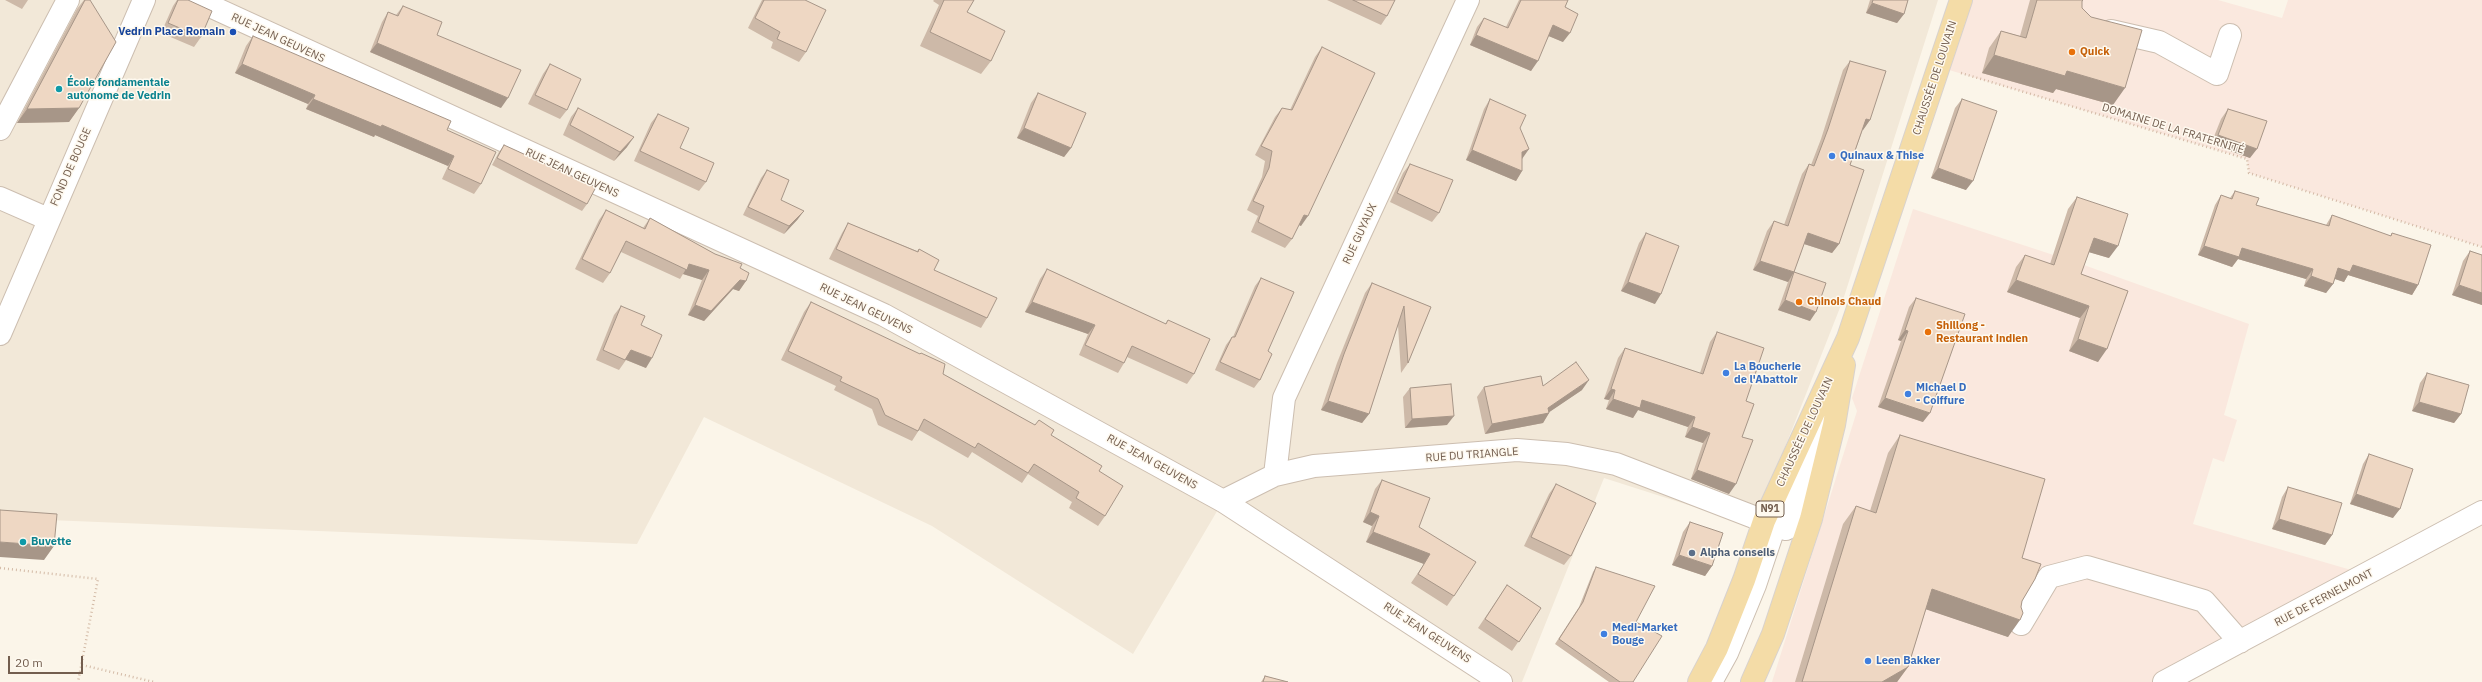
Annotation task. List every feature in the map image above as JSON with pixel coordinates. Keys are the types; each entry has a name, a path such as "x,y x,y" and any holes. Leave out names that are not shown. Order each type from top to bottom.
{"main road":[{"name":"CHAUSSÉE DE LOUVAIN","path":"1699,682 1728,621 1764,522 1848,338 1961,0"},
{"name":"CHAUSSÉE DE LOUVAIN","path":"1752,682 1773,634 1811,519 1834,425 1848,338"}],"street":[{"path":"0,129 68,0"},
{"name":"FOND DE BOUGE","path":"0,334 48,219 144,0"},
{"name":"RUE JEAN GEUVENS","path":"197,0 884,315 1223,501 1501,682"},
{"name":"RUE GUYAUX","path":"1275,475 1284,398 1468,0"},
{"path":"2094,26 2159,42 2217,74 2230,35"},
{"path":"0,198 48,219"},
{"path":"1723,682 1736,659 1766,589 1848,338"},
{"name":"CHAUSSÉE DE LOUVAIN","path":"1711,682 1727,653 1755,585 1780,510 1848,338"},
{"name":"RUE DU TRIANGLE","path":"1223,501 1275,475 1314,466 1517,450 1566,454 1616,464 1764,522"},
{"name":"RUE DE FERNELMONT","path":"2164,682 2482,512"},
{"path":"2021,624 2048,577 2087,566 2204,601 2240,642"}],"path":[{"name":"DOMAINE DE LA FRATERNITÉ","path":"1939,67 2247,159 2249,173 2482,247"},
{"path":"0,568 98,579 78,682"},
{"path":"82,665 154,682"}],"shaded area":[{"path":"0,0 1938,0 1843,300 1754,526 1604,478 1522,682 1501,682 1223,501 1133,654 932,526 704,417 637,544 0,518"},
{"path":"1961,0 2218,0 2282,18 2288,0 2482,0 2482,247 2249,173 2247,159 1939,67"},
{"path":"1913,209 2081,264 2249,324 2224,415 2237,420 2224,462 2213,458 2193,524 2365,574 2154,682 1772,682 1857,411 1852,398"}],"building":[{"name":"École fondamentale autonome de Vedrin","path":"85,0 90,0 116,42 79,108 27,109"},
{"path":"178,0 188,0 212,11 201,37 168,23"},
{"path":"764,0 805,0 826,10 806,52 777,39 780,32 755,18"},
{"path":"944,0 974,0 967,12 1005,31 991,61 930,32"},
{"path":"1353,0 1395,0 1387,16"},
{"path":"1521,0 1568,0 1565,7 1578,14 1570,33 1553,25 1538,61 1476,35 1484,18 1508,28"},
{"path":"1873,0 1908,0 1904,14 1872,3"},
{"name":"Quick","path":"2037,0 2083,0 2082,8 2091,17 2142,30 2125,88 2067,71 2065,76 1994,55 2001,31 2026,38"},
{"path":"403,6 442,22 437,35 521,70 508,98 377,43 388,12 398,16"},
{"path":"253,36 451,121 447,130 496,152 481,184 448,169 454,156 382,125 381,127 313,99 315,95 242,64"},
{"path":"1322,47 1375,73 1308,216 1304,215 1292,239 1258,222 1264,206 1253,201 1269,168 1272,151 1261,146 1282,108 1292,110"},
{"path":"1850,61 1886,71 1870,120 1866,119 1850,165 1864,170 1839,244 1808,233 1794,272 1760,261 1774,221 1788,226 1809,164 1814,166 1828,129"},
{"path":"550,64 581,79 567,110 535,95"},
{"path":"1038,93 1086,113 1071,148 1024,128"},
{"path":"1490,99 1526,115 1520,128 1529,149 1522,152 1522,171 1472,150"},
{"path":"1962,99 1997,111 1973,181 1938,168"},
{"path":"578,108 634,137 620,152 570,125"},
{"path":"2228,109 2267,121 2257,149 2218,135"},
{"path":"658,114 689,128 680,148 714,163 706,182 640,151"},
{"path":"504,145 596,187 587,204 497,158"},
{"path":"1410,164 1453,180 1439,213 1397,193"},
{"path":"767,170 789,180 781,200 804,211 789,226 748,207"},
{"path":"2235,191 2259,198 2256,205 2329,226 2332,215 2391,236 2392,233 2431,245 2418,285 2353,265 2350,272 2338,268 2333,284 2311,276 2313,269 2242,248 2239,257 2204,246 2221,195 2232,199"},
{"path":"2077,197 2128,214 2118,246 2094,238 2081,274 2128,291 2107,349 2078,339 2089,306 2016,280 2025,255 2054,265"},
{"path":"606,210 645,229 650,218 715,254 742,264 740,268 749,273 746,281 740,280 711,311 695,305 709,270 689,264 687,270 626,241 610,273 582,259"},
{"path":"848,223 918,252 919,249 939,260 934,270 997,298 987,318 836,249"},
{"path":"1646,233 1679,246 1661,294 1628,282"},
{"path":"2470,251 2482,255 2482,293 2459,285"},
{"path":"1047,269 1166,324 1168,320 1210,339 1194,374 1132,346 1124,363 1085,345 1095,325 1032,302"},
{"path":"1794,272 1826,283 1816,312 1785,300"},
{"path":"1261,278 1294,292 1268,351 1272,354 1260,380 1220,362 1232,337 1235,337"},
{"path":"1372,283 1431,307 1408,363 1404,306 1369,414 1328,401 1344,354"},
{"path":"1916,298 1965,314 1930,413 1885,398 1908,331 1905,330"},
{"path":"811,302 920,354 921,353 945,364 943,374 1035,425 1039,420 1054,430 1051,435 1102,466 1099,471 1123,486 1105,516 1076,498 1079,492 1034,464 1028,473 978,443 975,448 924,419 918,431 885,415 878,399 840,381 842,377 788,351"},
{"path":"621,306 645,316 641,325 662,335 652,358 631,350 625,360 603,350"},
{"path":"1717,332 1764,348 1746,401 1754,404 1742,437 1753,440 1736,484 1697,470 1710,433 1692,427 1695,417 1642,400 1640,408 1613,399 1615,390 1611,389 1625,348 1703,374"},
{"path":"1576,362 1589,380 1548,408 1549,413 1492,424 1484,387 1541,376 1543,386"},
{"path":"2427,373 2469,385 2461,414 2419,402"},
{"path":"1451,384 1454,416 1412,419 1410,388"},
{"path":"1900,435 2045,479 2022,558 2041,564 2035,579 2022,601 2021,607 2023,613 2020,620 1932,589 1908,667 1882,682 1802,682 1856,506 1876,513"},
{"path":"2369,454 2413,469 2400,509 2356,494"},
{"path":"1382,480 1430,498 1419,527 1476,562 1454,596 1418,574 1430,554 1373,532 1379,516 1370,512"},
{"path":"1556,484 1596,503 1571,556 1531,537"},
{"path":"2288,487 2342,503 2332,535 2279,519"},
{"path":"0,510 57,514 54,546 0,542"},
{"path":"1690,522 1723,533 1712,566 1679,555"},
{"name":"Medi-Market Bouge","path":"1596,567 1655,586 1636,622 1662,636 1633,682 1620,682 1559,639 1583,602"},
{"path":"1507,585 1541,608 1519,642 1485,619"},
{"path":"1265,676 1288,682 1263,682"}],"place":[{"name":"Vedrin Place Romain","path":"233,32"},
{"name":"Quick","path":"2072,52"},
{"name":"École fondamentale autonome de Vedrin","path":"59,89"},
{"name":"Quinaux & Thise","path":"1832,156"},
{"name":"Chinois Chaud","path":"1799,302"},
{"name":"Shillong - Restaurant indien","path":"1928,332"},
{"name":"La Boucherie de l'Abattoir","path":"1726,373"},
{"name":"Michael D - Coiffure","path":"1908,394"},
{"name":"Buvette","path":"23,542"},
{"name":"Alpha conseils","path":"1692,553"},
{"name":"Medi-Market Bouge","path":"1604,634"},
{"name":"Leen Bakker","path":"1868,661"}]}
